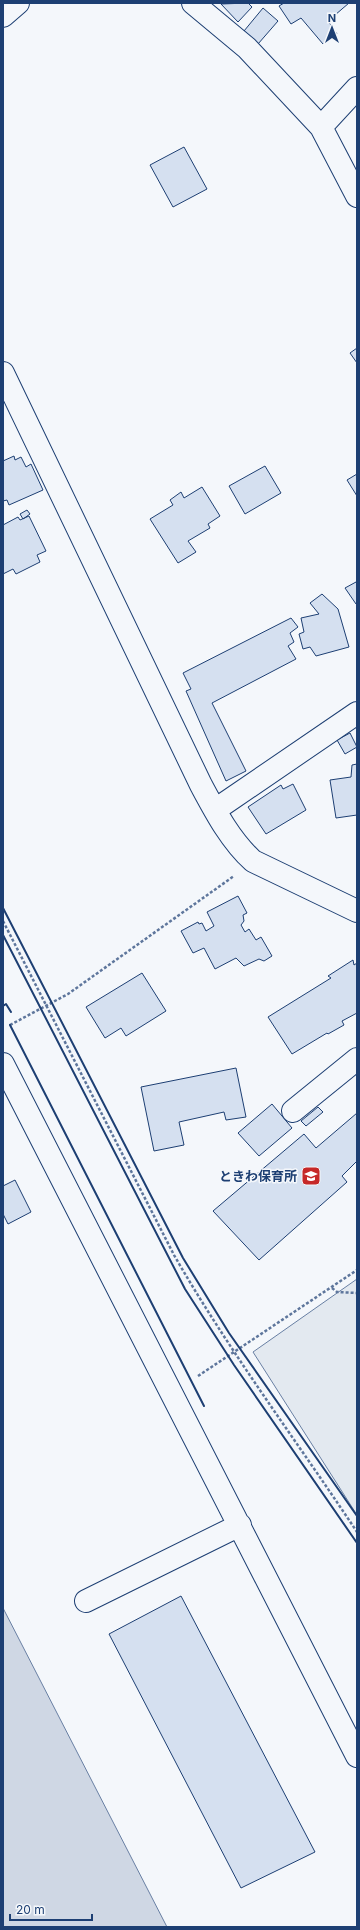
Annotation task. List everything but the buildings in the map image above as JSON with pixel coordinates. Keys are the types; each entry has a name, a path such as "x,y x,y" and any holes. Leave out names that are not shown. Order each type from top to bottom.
{"street":[{"path":"3,16 18,3"},
{"path":"193,3 247,48 321,127 350,168 357,196"},
{"path":"321,127 357,88"},
{"path":"3,373 197,778 215,810 240,848 253,861 357,911"},
{"path":"215,810 357,713"},
{"path":"293,1111 357,1059"},
{"path":"5,1073 240,1525 357,1756"},
{"path":"86,1601 240,1525"}],"path":[{"path":"10,1025 68,994 253,861"},
{"path":"3,922 174,1255 195,1292 234,1353 305,1454 357,1532"},
{"path":"198,1376 357,1270"},
{"path":"332,1288 337,1292 357,1293"}],"shaded area":[{"path":"357,1279 357,1515 253,1352"},
{"path":"3,1608 167,1927 3,1927"}],"wall":[{"path":"3,908 183,1258 229,1333 357,1516"},
{"path":"3,935 185,1289 234,1365 357,1543"},
{"path":"3,1006 6,1004 11,1012"},
{"path":"10,1025 204,1406"}],"place":[{"name":"ときわ保育所","path":"311,1176"}]}
